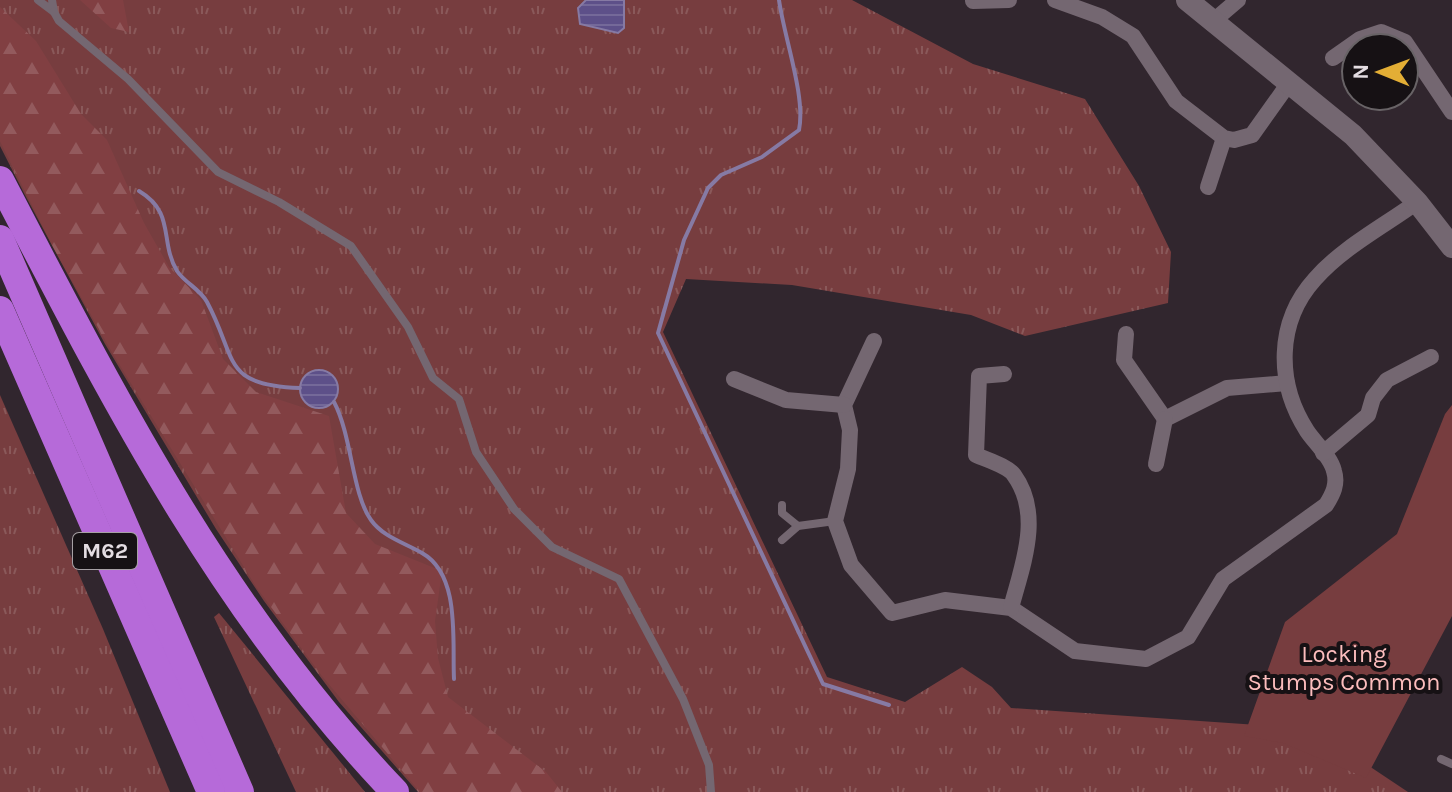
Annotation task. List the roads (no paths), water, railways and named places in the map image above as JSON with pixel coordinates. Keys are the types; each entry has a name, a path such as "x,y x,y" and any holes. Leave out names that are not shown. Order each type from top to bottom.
{"highway":[{"path":"0,180 115,399 175,505 258,631 338,732 395,792"},
{"name":"M62","path":"0,239 240,792"},
{"name":"M62","path":"0,310 211,792"}],"street":[{"path":"973,1 1009,0"},
{"path":"1055,0 1102,17 1133,36 1176,101 1224,138 1234,140 1252,135 1289,83"},
{"path":"1187,0 1211,23 1353,135 1417,202 1452,247"},
{"path":"1211,23 1238,0"},
{"path":"1333,58 1360,39 1381,32 1405,42 1446,88 1452,112"},
{"path":"1208,187 1224,138"},
{"path":"874,341 844,405 850,430 848,469 835,521 851,565 892,613 945,600 1011,608 1075,651 1146,659 1188,637 1223,579 1326,505 1336,479 1334,467 1306,429 1287,383 1285,338 1300,298 1334,261 1417,202"},
{"path":"1126,334 1124,360 1165,419 1156,464"},
{"path":"1323,453 1368,415 1373,398 1387,380 1431,357"},
{"path":"1004,374 979,376 976,455 1013,473 1028,506 1029,536 1011,608"},
{"path":"734,379 786,400 844,405"},
{"path":"1165,419 1227,388 1287,383"}],"lane":[{"path":"38,0 54,12"},
{"path":"52,0 59,21 128,79 218,172 279,202 351,246 408,327 433,378 459,399 476,452 514,509 552,547 619,579 683,699 709,765 711,792"},
{"path":"782,505 782,513 798,526"},
{"path":"782,540 798,526 835,521"},
{"path":"1441,759 1452,764"}],"waterway":[{"path":"779,0 800,101 799,130 762,157 721,175 708,188 684,240 658,333 823,684 889,705"},
{"path":"139,191 151,200 163,218 177,271 207,302 236,366 256,381 300,388"},
{"path":"334,402 345,431 360,495 371,520 388,535 422,553 434,563 443,577 452,610 454,679"}],"park label":[{"name":"Locking Stumps Common","path":"1344,668"}]}
